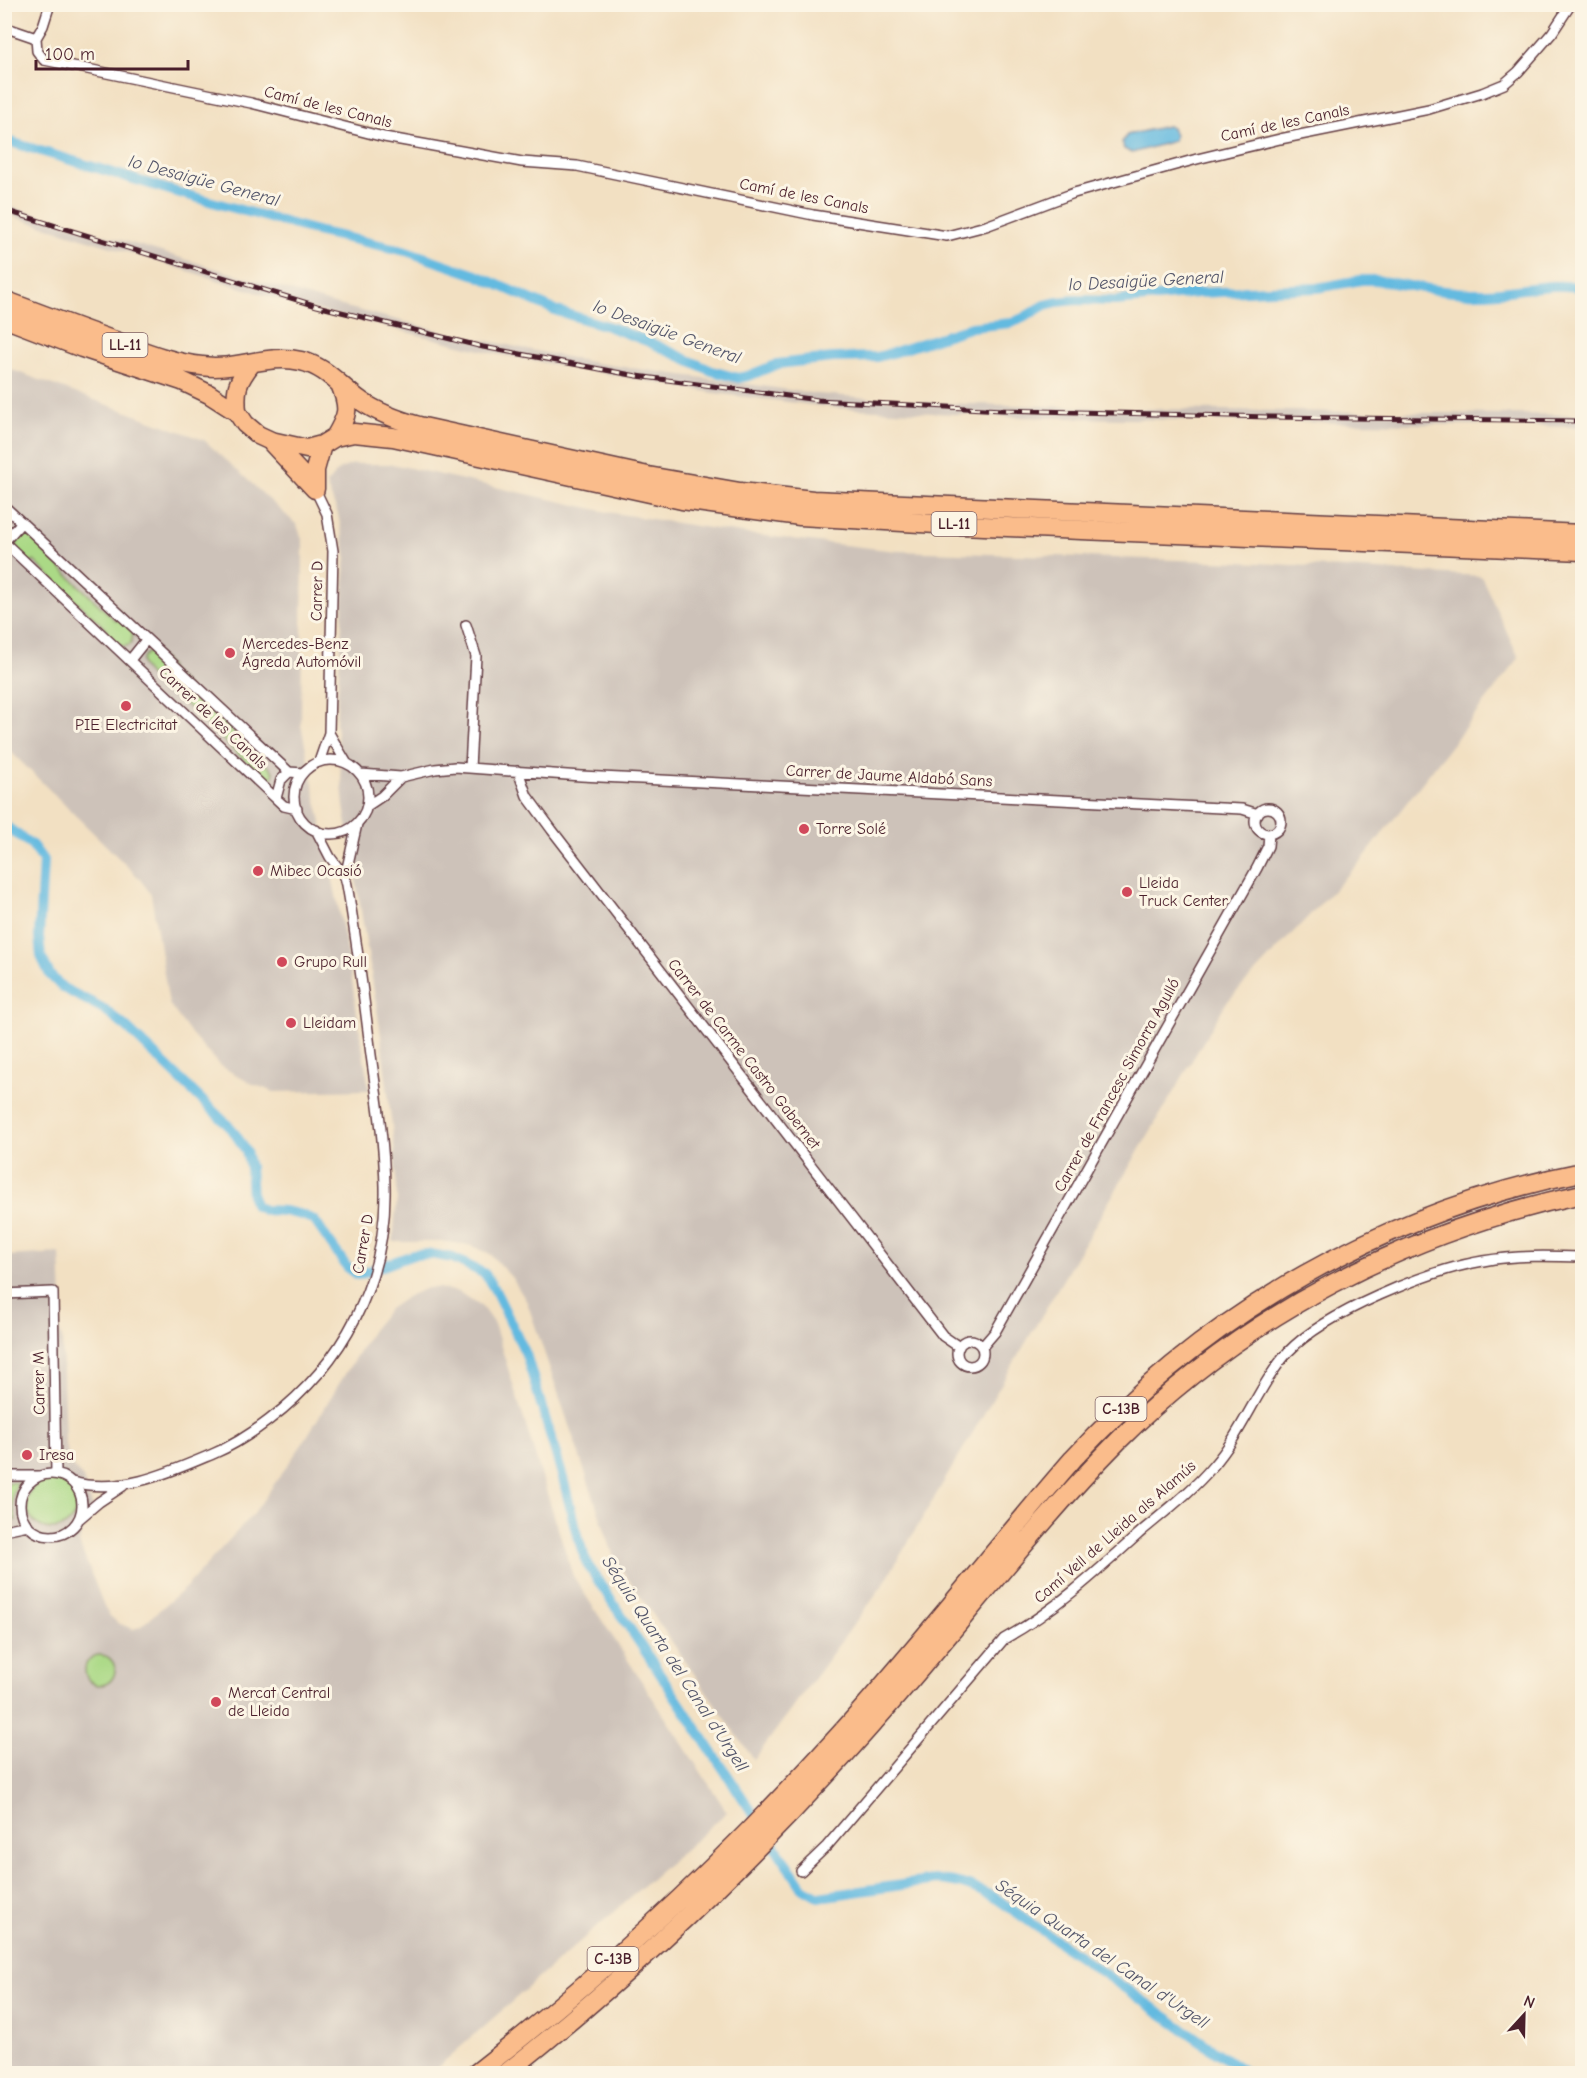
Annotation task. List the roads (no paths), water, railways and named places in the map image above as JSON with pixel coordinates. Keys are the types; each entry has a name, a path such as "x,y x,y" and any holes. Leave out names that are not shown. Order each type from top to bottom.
{"highway":[{"name":"LL-11","path":"4,300 167,359 204,367 251,364 268,359 298,360 315,365 372,408 419,426 648,476 740,492 813,500 927,506 1582,534"},
{"name":"LL-11","path":"4,318 82,348 182,381 209,394 237,412 245,424 258,435 288,447 308,449 354,433 393,437 682,500 800,516 1582,551"},
{"path":"237,412 236,396 239,380 251,364"},
{"path":"315,489 315,470 328,441 346,417 347,403 340,384"},
{"path":"271,441 315,489"},
{"name":"C-13B","path":"505,2073 629,1970 750,1843 774,1804 890,1677 1078,1452 1140,1392 1197,1344 1249,1307 1296,1278 1384,1234 1474,1200 1528,1184 1582,1172"},
{"name":"C-13B","path":"475,2073 569,1998 750,1843 786,1819 894,1700 1087,1474 1144,1416 1195,1373 1280,1313 1330,1284 1380,1260 1472,1224 1582,1194"}],"street":[{"path":"4,27 36,38 43,26 50,4"},
{"name":"Camí de les Canals","path":"36,38 37,51 44,60 251,103 384,137 522,162 577,166 813,215 942,236 970,231 1064,196 1218,153 1437,108 1482,93 1509,80 1526,64 1552,33 1571,4"},
{"name":"Carrer D","path":"315,489 327,514 333,551 329,733 319,762"},
{"name":"Carrer de les Canals","path":"4,506 289,772 303,773"},
{"name":"Carrer de les Canals","path":"22,522 4,542 276,798 285,806 297,809"},
{"path":"466,625 476,656 470,768"},
{"path":"130,660 146,640"},
{"path":"329,733 346,763"},
{"path":"337,760 346,763 361,774 368,789 367,806 358,823 351,828 337,833 316,830 306,823 297,809 294,794 296,786 303,773 319,762 337,760"},
{"name":"Carrer de Jaume Aldabó Sans","path":"401,777 435,769 470,768 580,776 1231,808 1258,814"},
{"name":"Carrer de Carme Castro Gabernet","path":"518,771 527,796 559,839 943,1336 959,1347"},
{"name":"Carrer de les Canals","path":"276,798 281,780 289,772"},
{"path":"361,774 401,777"},
{"path":"367,806 382,796 401,777"},
{"path":"1269,808 1279,815 1280,827 1269,834 1258,830 1255,822 1258,814 1269,808"},
{"name":"Carrer D","path":"72,1482 96,1487 123,1486 178,1469 230,1446 294,1400 318,1376 338,1350 353,1323 376,1264 384,1220 385,1186 379,1113 357,945 345,877 358,823"},
{"name":"Carrer D","path":"316,830 330,857 345,877"},
{"name":"Carrer de Francesc Simorra Agulló","path":"982,1347 995,1332 1257,868 1268,846 1269,834"},
{"name":"Camí Vell de Lleida als Alamús","path":"801,1871 827,1846 1004,1639 1034,1622 1081,1585 1214,1465 1288,1353 1317,1328 1396,1289 1465,1264 1504,1258 1582,1257"},
{"name":"Carrer M","path":"4,1294 54,1292 56,1474"},
{"path":"972,1341 982,1347 982,1359 976,1365 968,1366 959,1359 959,1347 965,1342 972,1341"},
{"path":"4,1476 56,1474 72,1482 82,1499 82,1509 79,1519 66,1533 57,1536 40,1534 22,1517 20,1507 26,1488 33,1480 42,1476"},
{"name":"Carrer D","path":"79,1519 123,1486"},
{"path":"4,1530 28,1525"}],"water":[{"path":"1167,126 1172,127 1174,141 1132,153 1124,149 1122,142 1127,135"}],"waterway":[{"name":"lo Desaigüe General","path":"4,140 320,232 406,251 476,275 557,311 647,341 712,371 738,378 778,364 833,358 877,357 972,327 1011,323 1045,305 1057,302 1116,301 1197,293 1317,288 1361,280 1472,293 1558,286 1582,288"},
{"name":"Séquia Quarta del Canal d'Urgell","path":"4,825 32,845 43,860 39,937 41,956 50,975 63,988 102,1008 126,1027 232,1129 246,1151 252,1197 256,1206 264,1210 302,1215 314,1220 347,1267 358,1275 413,1255 430,1254 453,1258 485,1274 526,1354 587,1564 802,1887 819,1897 936,1880 975,1888 997,1899 1248,2074"}],"railway":[{"path":"4,210 317,306 483,347 637,376 818,400 1002,410 1270,417 1582,421"}],"place":[{"name":"Mercedes-Benz Ágreda Automóvil","path":"230,653"},
{"name":"PIE Electricitat","path":"126,706"},
{"name":"Torre Solé","path":"804,829"},
{"name":"Mibec Ocasió","path":"258,871"},
{"name":"Lleida Truck Center","path":"1127,892"},
{"name":"Grupo Rull","path":"282,962"},
{"name":"Lleidam","path":"291,1023"},
{"name":"Iresa","path":"27,1455"},
{"name":"Mercat Central de Lleida","path":"216,1702"}]}
